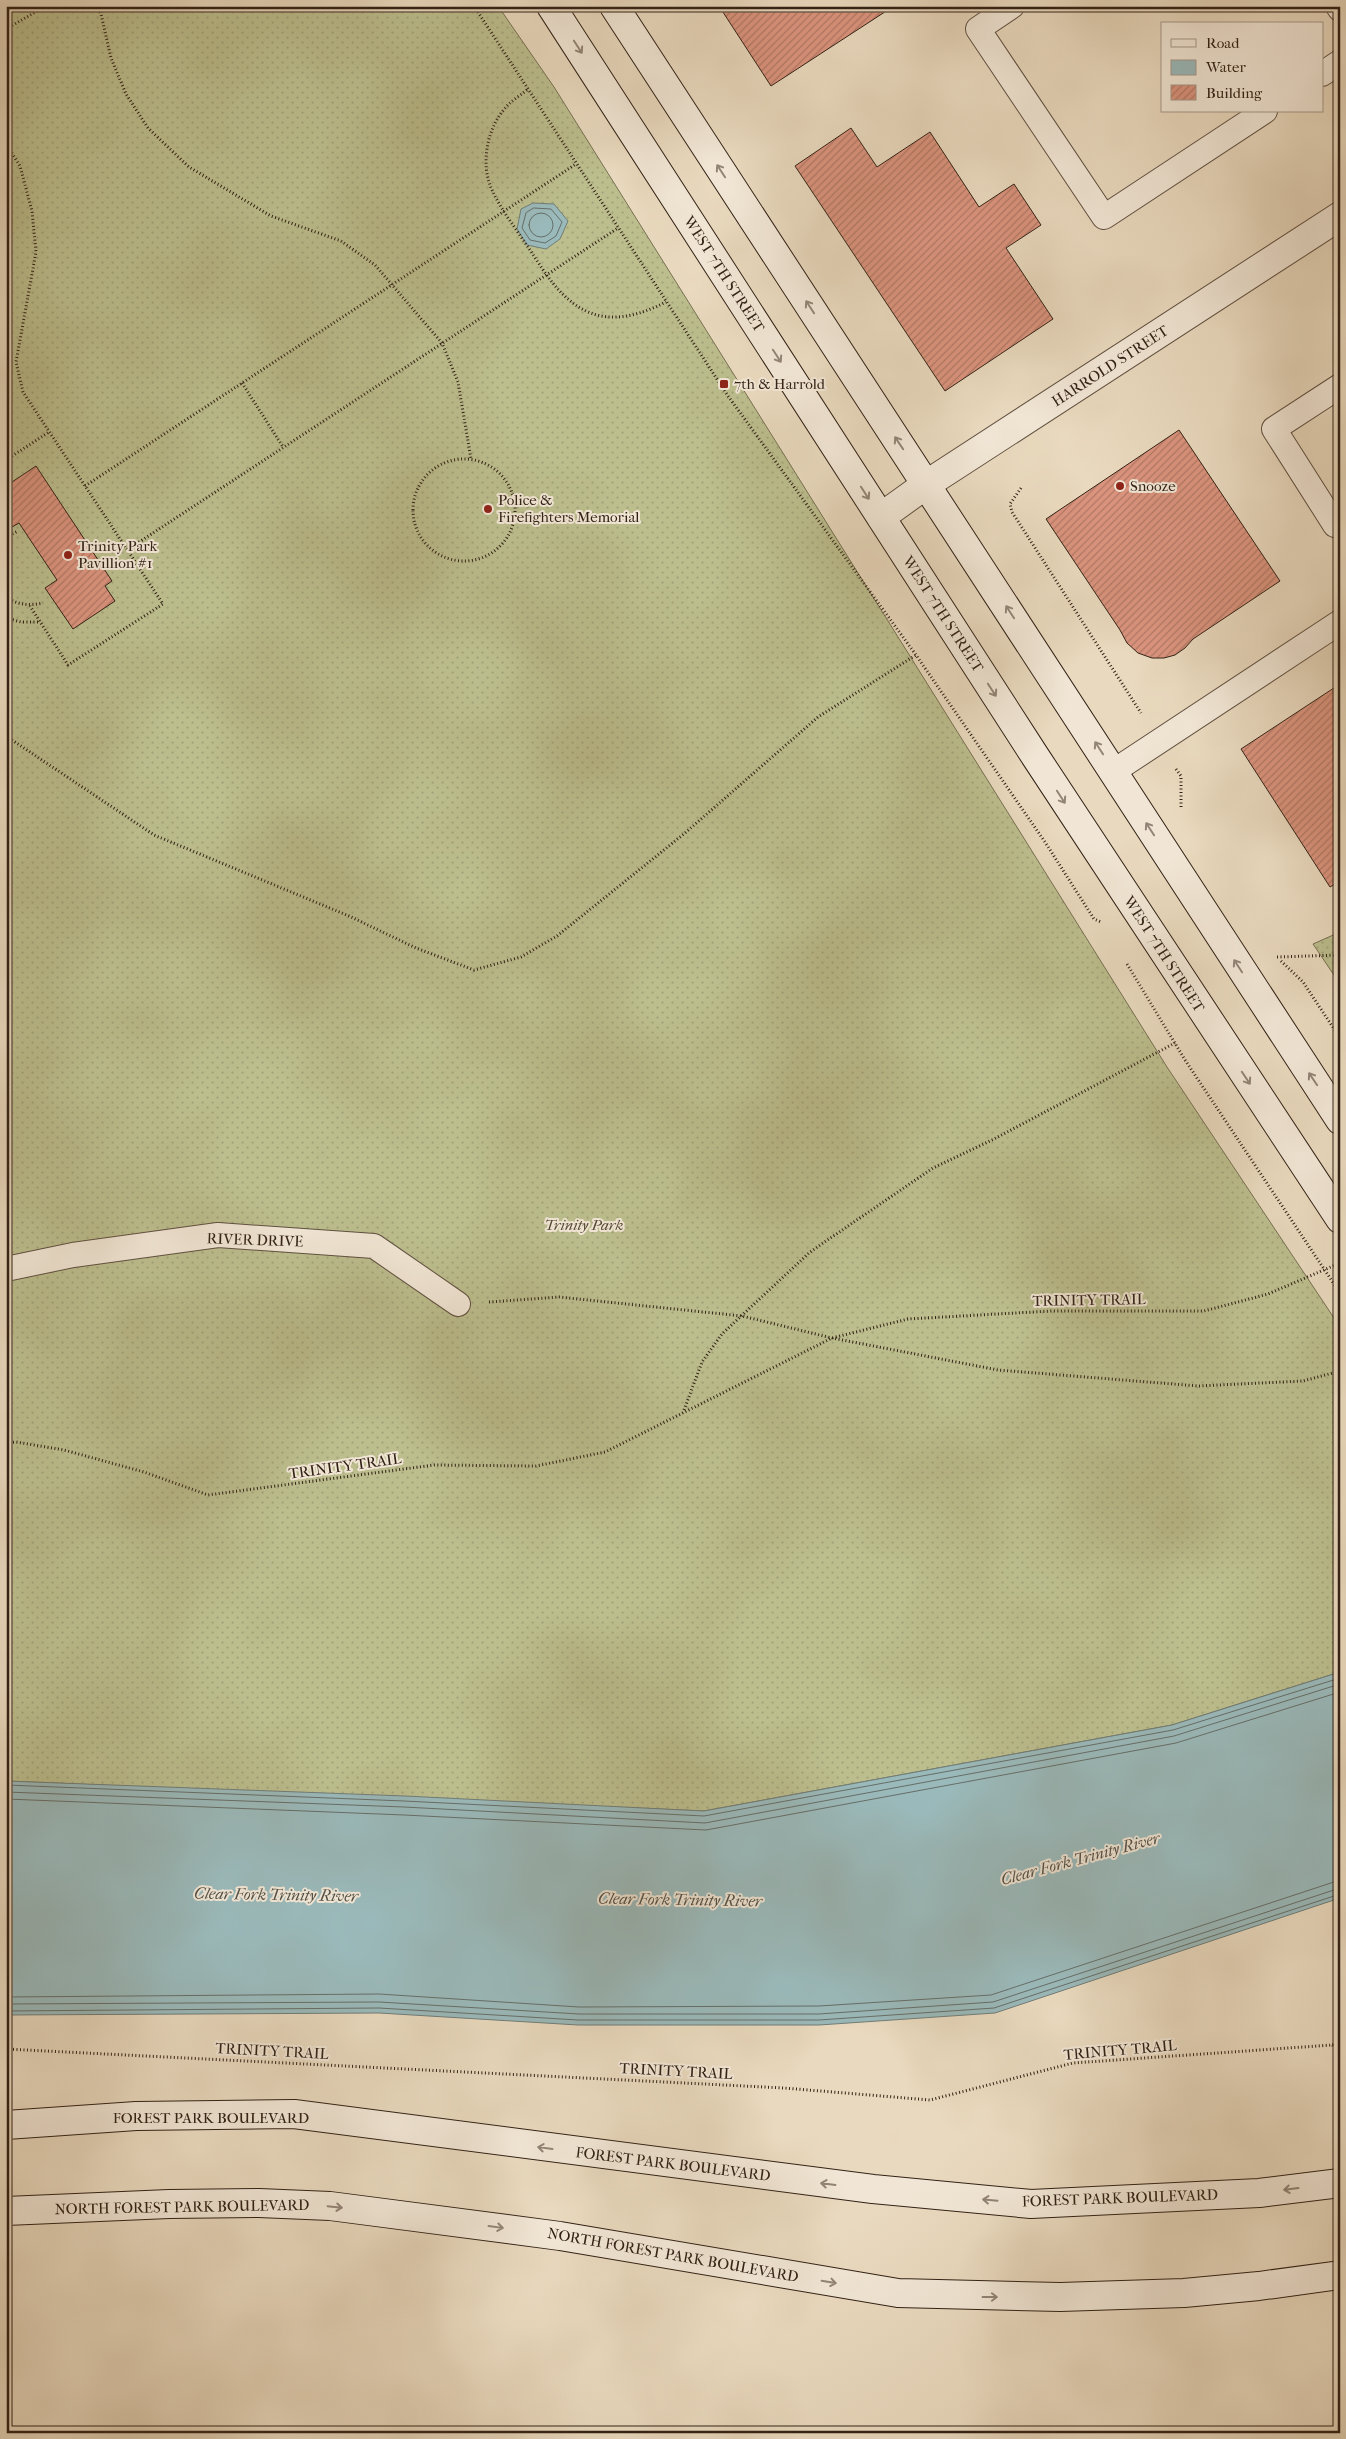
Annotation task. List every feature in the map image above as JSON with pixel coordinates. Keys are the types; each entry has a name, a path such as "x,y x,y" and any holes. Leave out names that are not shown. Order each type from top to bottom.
{"main road":[{"name":"WEST 7TH STREET","path":"551,6 1219,1038 1340,1219"},
{"path":"614,6 1340,1120"},
{"name":"HARROLD STREET","path":"881,517 927,484 1340,216"},
{"name":"FOREST PARK BOULEVARD","path":"6,2125 136,2116 294,2114 873,2189 1031,2204 1260,2193 1340,2183"},
{"name":"NORTH FOREST PARK BOULEVARD","path":"6,2211 169,2204 330,2206 560,2236 898,2294 1060,2298 1259,2286 1340,2275"}],"lane":[{"path":"1012,6 978,29 1104,216 1263,112"},
{"path":"1324,73 1340,62"},
{"path":"1340,386 1274,430 1335,525 1340,522"},
{"path":"1114,771 1340,622"},
{"name":"RIVER DRIVE","path":"6,1269 73,1255 218,1235 374,1246 458,1304"}],"path":[{"path":"6,29 46,6"},
{"path":"96,6 101,14 111,58 126,94 148,128 189,167 271,216 341,241 375,265 442,343 458,382 471,459"},
{"path":"474,6 728,396 916,655 1046,842 1094,920 1101,922 1106,930"},
{"path":"527,90 508,104 494,123 487,145 486,168 492,191 504,211 546,275 564,296 587,312 614,317 641,314 666,302"},
{"path":"6,144 20,166 32,211 36,252 16,362 23,392 163,604 68,665 30,606"},
{"path":"85,486 576,164"},
{"path":"127,550 618,228"},
{"path":"242,383 283,447"},
{"path":"6,460 49,432"},
{"path":"471,459 485,463 507,483 513,496 515,514 511,531 502,546 487,557 470,562 452,561 434,553 421,539 413,521 413,501 420,482 433,468 451,460 471,459"},
{"path":"1021,488 1010,504 1012,512 1181,776 1181,810"},
{"path":"6,537 18,531"},
{"path":"6,597 19,604 30,606 43,604"},
{"path":"6,618 21,622 40,622"},
{"path":"6,736 154,835 349,916 416,948 474,970 521,957 557,936 685,833 818,717 916,655"},
{"path":"1277,957 1340,956"},
{"path":"1126,962 1174,1043 1340,1293"},
{"path":"1303,982 1340,1038"},
{"path":"684,1411 702,1362 722,1334 810,1252 932,1168 994,1139 1174,1043"},
{"name":"TRINITY TRAIL","path":"6,1443 16,1442 64,1450 144,1472 208,1495 434,1465 536,1466 605,1452 832,1338 908,1319 1051,1311 1204,1310 1268,1294 1340,1263"},
{"name":"TRINITY TRAIL","path":"458,1304 559,1297 742,1316 832,1338 998,1370 1198,1386 1303,1381 1340,1370"},
{"name":"TRINITY TRAIL","path":"6,2049 784,2088 930,2100 1073,2063 1332,2045 1340,2042"},
{"path":"1332,2045 1340,2049"}],"green space":[{"name":"Trinity Park","path":"6,6 498,6 554,87 1167,1067 1340,1327 1340,1672 1172,1725 704,1811 6,1781"},
{"path":"1340,932 1340,984 1313,944"}],"water":[{"path":"533,203 554,204 568,221 560,239 546,249 527,245 517,229 521,209"},
{"name":"Clear Fork Trinity River","path":"1340,1672 1340,1898 995,2013 819,2025 578,2025 379,2013 6,2015 6,1781 405,1796 704,1811 1172,1725"}],"building":[{"path":"719,6 894,6 771,86"},
{"path":"851,128 877,167 930,132 979,207 1014,184 1041,225 1006,248 1053,319 945,391 795,166"},
{"path":"1179,430 1280,581 1193,639 1175,655 1164,658 1152,658 1138,653 1127,643 1046,519"},
{"name":"Trinity Park Pavillion #1","path":"36,466 112,581 105,586 115,601 73,629 45,588 57,580 19,523 6,529 6,486"},
{"path":"1340,684 1340,881 1330,887 1241,749"}],"place":[{"name":"7th & Harrold","path":"724,384"},
{"name":"Snooze","path":"1120,486"},
{"name":"Police & Firefighters Memorial","path":"488,509"},
{"name":"Trinity Park Pavillion #1","path":"68,555"}]}
